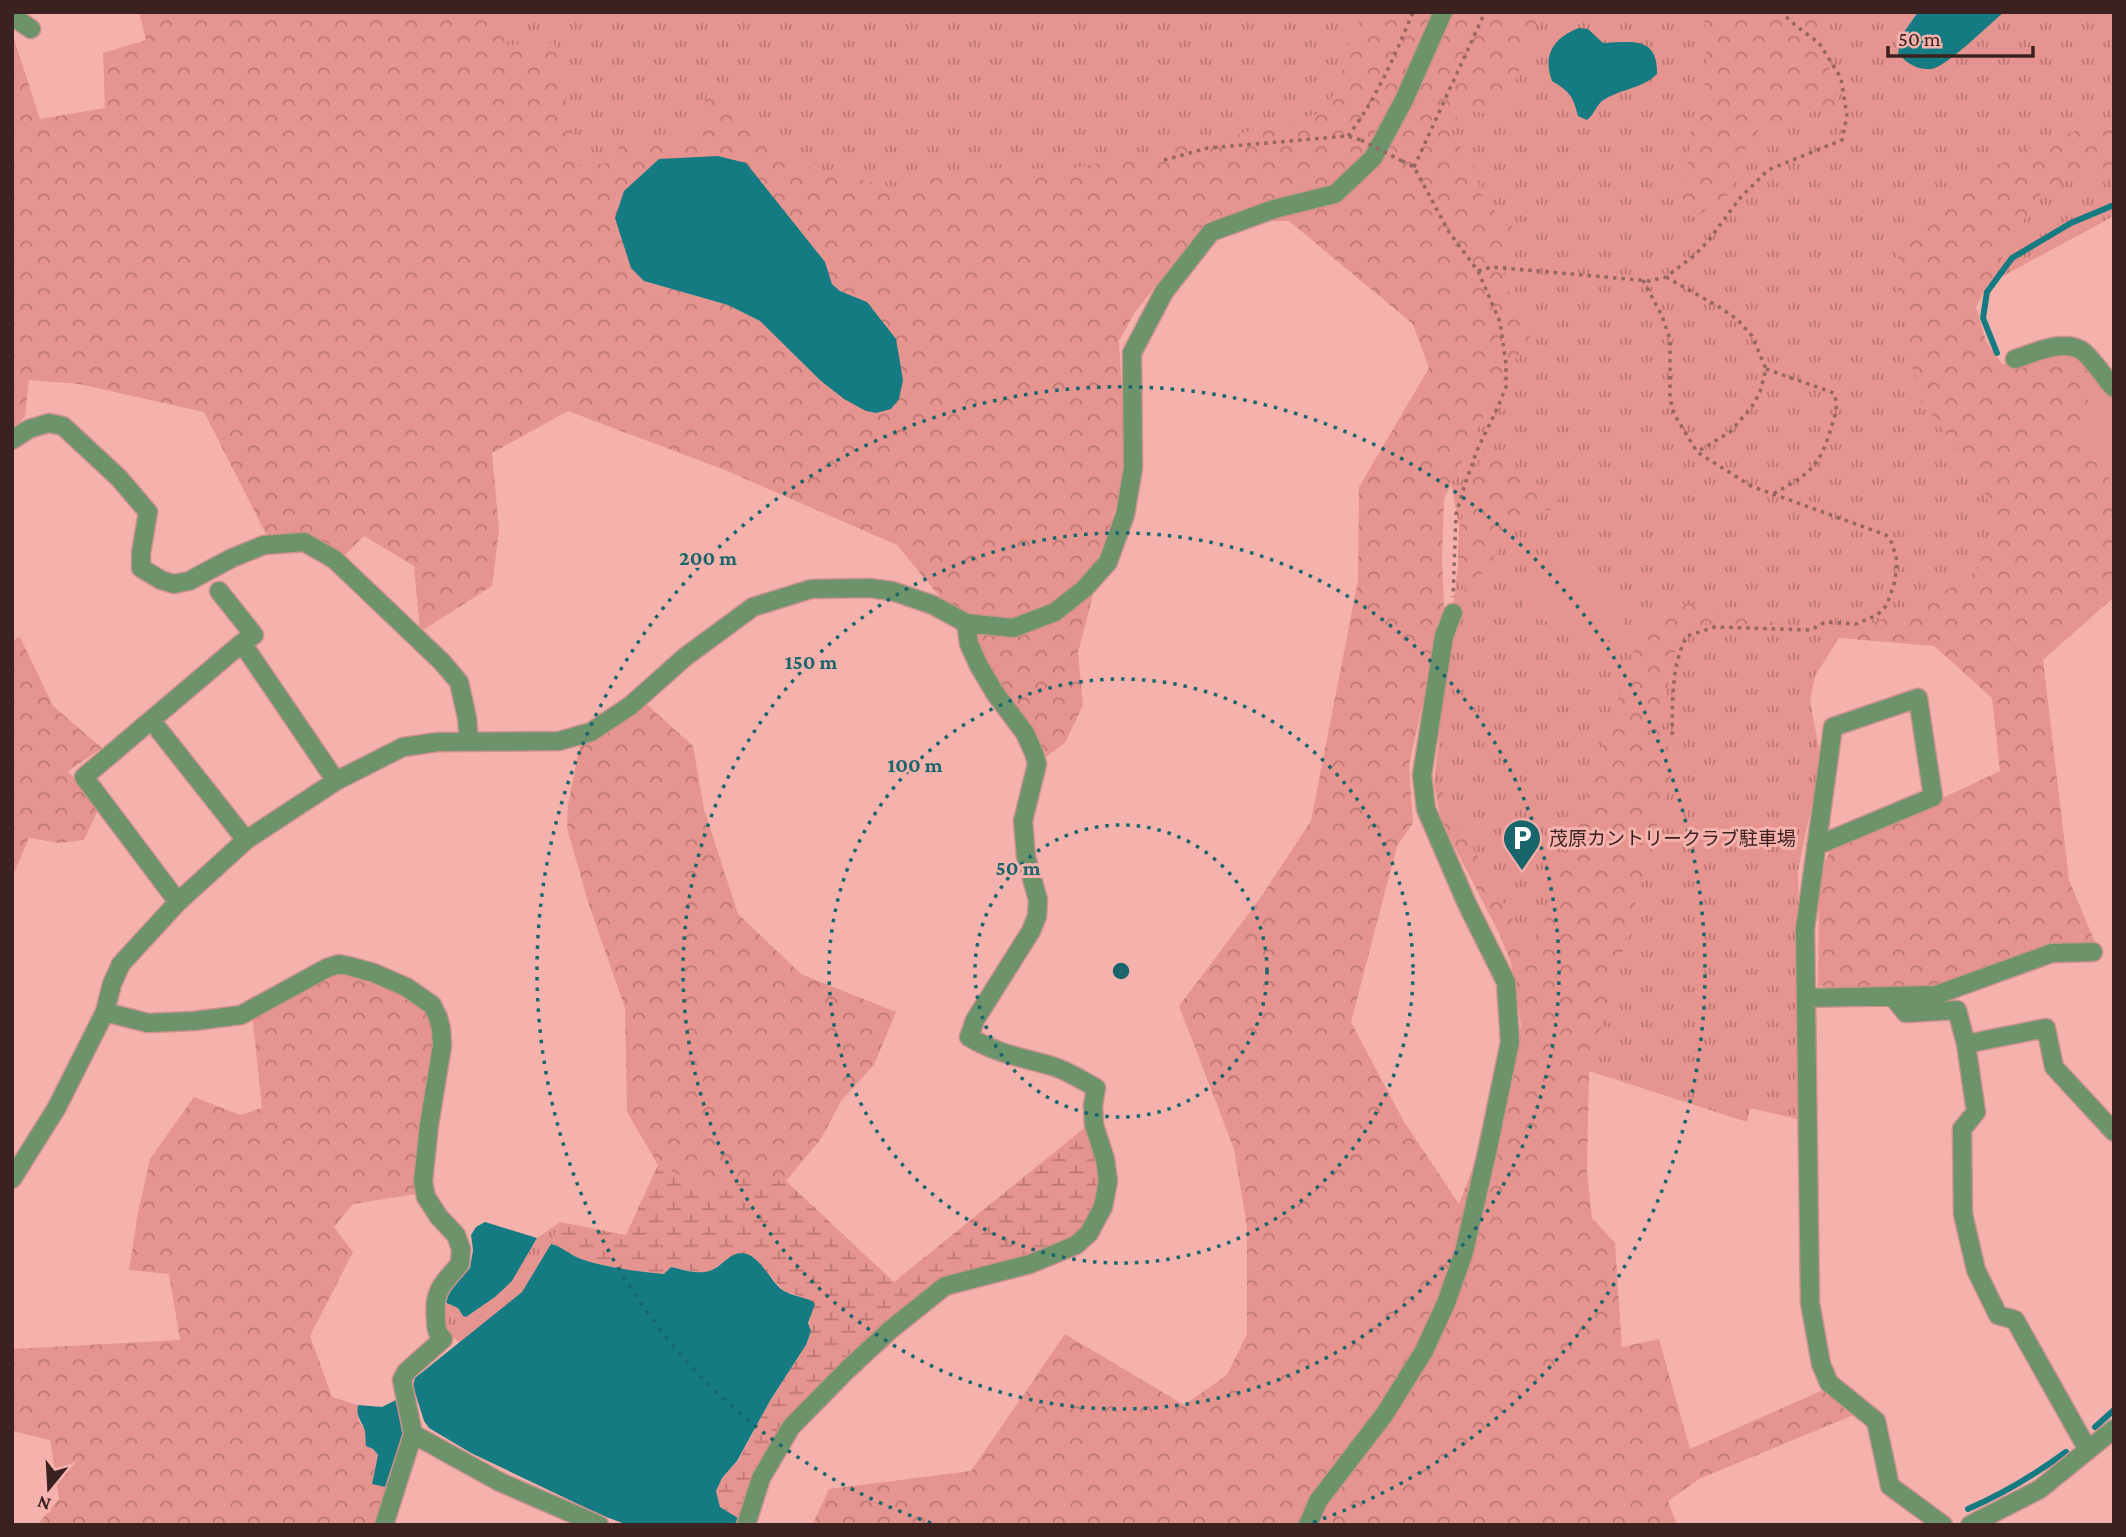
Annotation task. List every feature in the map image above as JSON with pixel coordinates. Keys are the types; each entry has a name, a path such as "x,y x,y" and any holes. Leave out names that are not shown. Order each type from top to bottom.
{"street":[{"path":"12,1179 56,1109 105,1012 112,984 121,964 178,902 246,840 336,781 404,747 438,742 559,741 591,732 629,706 685,657 753,607 811,589 869,588 892,591 933,605 966,623 1013,628 1055,612 1084,589 1108,562 1125,515 1133,468 1132,353 1164,292 1211,232 1274,209 1335,194 1373,158 1404,100 1443,12"},
{"path":"12,16 31,29"},
{"path":"2015,359 2055,346 2073,348 2082,351 2114,388"},
{"path":"12,440 29,429 49,423 63,426 118,478 148,512 141,568 161,580 174,584 189,581 232,558 264,545 304,542 334,559 442,662 458,682 467,718 469,741"},
{"path":"178,902 84,777 254,635 219,591"},
{"path":"1308,1525 1318,1501 1384,1415 1424,1351 1446,1303 1464,1252 1489,1148 1510,1042 1506,982 1467,904 1426,809 1422,775 1444,636 1452,613"},
{"path":"746,1525 761,1478 791,1427 855,1362 945,1286 1030,1264 1076,1245 1097,1221 1106,1194 1108,1181 1105,1158 1094,1125 1096,1088 1054,1067 989,1049 969,1037 975,1020 1031,931 1037,916 1038,900 1026,857 1023,821 1037,764 1024,733 979,666 969,644 966,623"},
{"path":"242,643 336,781"},
{"path":"1816,846 1933,797 1918,698 1833,727 1816,846 1805,929 1810,1303 1821,1364 1829,1383 1876,1421 1890,1486 1943,1525"},
{"path":"159,730 246,840"},
{"path":"1806,998 1936,995 2052,953 2093,952"},
{"path":"105,1012 148,1023 194,1021 241,1014 339,964 374,973 406,987 432,1005 442,1029 442,1046 423,1182 426,1197 439,1217 456,1235 461,1249 460,1264 439,1288 434,1304 437,1333 443,1339 406,1372 402,1380 413,1434 384,1525"},
{"path":"1893,997 1906,1013 1957,1010 1966,1044 1976,1112 1962,1129 1963,1214 1976,1270 1998,1315 2015,1320 2088,1450"},
{"path":"1966,1044 2046,1028 2054,1067 2114,1132"},
{"path":"1970,1525 2040,1489 2114,1429"},
{"path":"413,1434 500,1482 599,1525"}],"path":[{"path":"1349,136 1392,62 1413,12"},
{"path":"1414,167 1485,12"},
{"path":"1478,271 1492,267 1643,280 1666,277 1695,255 1740,198 1768,170 1842,140 1847,116 1841,78 1819,43 1782,12"},
{"path":"1164,160 1208,148 1349,136 1414,167 1449,232 1478,271 1500,322 1506,363 1506,387 1478,448 1457,514 1452,613"},
{"path":"1666,277 1737,319 1752,336 1766,369 1760,392 1751,408 1730,432 1697,452"},
{"path":"1643,280 1662,316 1670,339 1671,398 1674,414 1697,452 1751,486 1886,535 1892,543 1897,561 1895,580 1887,605 1877,615 1856,624 1825,622 1811,630 1715,627 1687,636 1678,652 1675,670 1672,740"},
{"path":"1766,369 1834,393 1837,410 1820,460 1801,478 1773,494"}],"green space":[{"path":"139,12 503,12 504,45 554,43 579,166 611,163 620,145 678,139 698,122 712,81 796,164 891,187 987,168 1070,169 1235,135 1321,113 1339,87 1350,34 1367,12 1540,12 1509,99 1494,115 1472,111 1459,113 1451,133 1475,169 1483,200 1517,231 1501,282 1537,325 1497,389 1444,499 1444,609 1409,765 1413,823 1397,846 1351,1022 1403,1120 1459,1204 1517,1052 1521,1025 1511,963 1500,935 1441,821 1434,783 1439,786 1533,956 1632,656 1642,634 1662,616 1685,603 1794,627 1706,623 1684,634 1673,656 1658,742 1678,751 1589,1071 1587,1171 1592,1218 1615,1243 1622,1347 1659,1339 1690,1449 1825,1389 1856,1414 1699,1479 1668,1501 1677,1525 812,1525 829,1489 971,1471 1065,1334 1184,1405 1227,1375 1247,1334 1247,1226 1234,1149 1179,1006 1259,900 1311,821 1358,580 1359,487 1429,368 1413,324 1289,221 1208,221 1135,312 1119,341 1126,466 1078,653 1083,705 1065,743 1043,759 985,664 974,638 897,545 725,470 568,411 492,453 499,530 492,586 420,632 414,566 364,536 343,557 294,533 267,536 204,412 79,384 29,380 25,416 12,432 12,33 40,119 105,108 103,53 146,40","holes":["785,211 805,240 825,262 832,284 840,291 867,302 844,399 821,381 760,321 728,305 644,281"]},
{"path":"453,12 2114,12 2114,216 1955,302 2049,636 1839,638 1815,676 1810,701 1821,759 1798,871 1802,1120 1750,1108 1747,1122 1589,1071 1441,821 1434,783 1458,563 1459,526 1429,367 1413,324 1290,221 1208,220 620,285"},
{"path":"1704,12 1807,12 1817,20 1839,105 1789,118 1759,130 1737,162 1731,193 1699,215 1680,196 1687,167 1691,128 1707,77"},
{"path":"2114,116 2114,166 2045,188 2015,233 1976,307 1986,341 2002,364 2024,365 2051,357 2081,355 2092,372 2078,441 2114,483 2114,597 2043,660 2069,880 2097,947 1993,974 1914,989 1870,991 1818,986 1819,876 1830,851 2000,771 1992,698 1934,646 1839,638 1942,593 1977,571 1995,523 1980,477 1921,402 1907,344 1898,287 1898,237 1940,203 2016,154"},
{"path":"2092,372 2114,393 2114,483 2078,441"},
{"path":"1484,450 1559,498 1550,510 1533,510 1522,518 1468,593 1460,572 1459,536 1466,503"},
{"path":"1548,563 1569,567 1619,600 1625,612 1625,620 1619,633 1606,642 1590,642 1527,611 1521,597 1525,583 1535,571"},
{"path":"20,637 53,706 102,748 68,771 98,810 84,840 60,843 29,838 12,878 12,641"},
{"path":"643,701 693,746 704,809 738,914 801,974 896,1012 874,1065 841,1101 821,1139 786,1181 749,1178 709,1189 658,1165 627,1112 625,1008 589,905 567,828 568,805 581,740"},
{"path":"344,970 418,998 438,1027 422,1193 353,1204 334,1227 353,1252 310,1336 332,1397 358,1405 358,1420 365,1430 365,1442 378,1455 372,1484 389,1488 378,1525 37,1525 59,1499 50,1440 12,1431 12,1349 180,1340 169,1274 129,1270 150,1159 194,1097 240,1115 262,1108 252,1013 309,984"},
{"path":"1088,1125 1104,1185 1085,1232 1070,1243 945,1280 807,1399 738,1518 720,1507 716,1491 722,1478 738,1461 771,1399 806,1345 812,1301 783,1290 753,1257 729,1257 713,1270 703,1273 671,1267 665,1274 591,1262 551,1244 560,1222 626,1235 658,1165 709,1189 749,1177 786,1181 894,1282"},
{"path":"560,1222 551,1244 522,1292 460,1342 445,1333 442,1301 458,1308 466,1317 495,1297 512,1281 537,1238"}],"water":[{"path":"1918,12 2004,12 1946,62 1926,69 1912,65 1898,53 1902,35"},
{"path":"1579,28 1588,29 1603,43 1633,42 1648,47 1656,62 1657,74 1639,85 1605,99 1587,120 1578,116 1570,95 1552,81 1549,71 1550,55 1557,42"},
{"path":"718,156 746,163 825,262 832,284 840,291 867,302 896,339 903,380 899,399 891,409 876,413 866,411 844,399 821,381 760,321 728,305 644,281 631,268 615,218 624,191 659,159"},
{"path":"485,1222 537,1238 512,1281 495,1297 466,1317 458,1308 442,1301 449,1286 470,1268 473,1250 471,1235 476,1227"},
{"path":"551,1244 591,1262 664,1274 671,1267 692,1272 709,1271 738,1253 748,1254 759,1262 781,1289 815,1304 808,1323 811,1331 806,1345 771,1399 737,1461 722,1478 716,1491 720,1507 738,1518 736,1525 628,1525 601,1515 471,1453 429,1428 424,1421 413,1386 415,1378 522,1292"},
{"path":"398,1399 403,1434 385,1487 372,1484 378,1455 366,1446 358,1405 382,1407"}],"waterway":[{"path":"1997,353 1983,318 1987,292 2012,258 2071,223 2114,205"},
{"path":"2095,1427 2114,1410"},
{"path":"1968,1509 2019,1484 2066,1452"}],"place":[{"name":"茂原カントリークラブ駐車場","path":"1522,872"}]}
